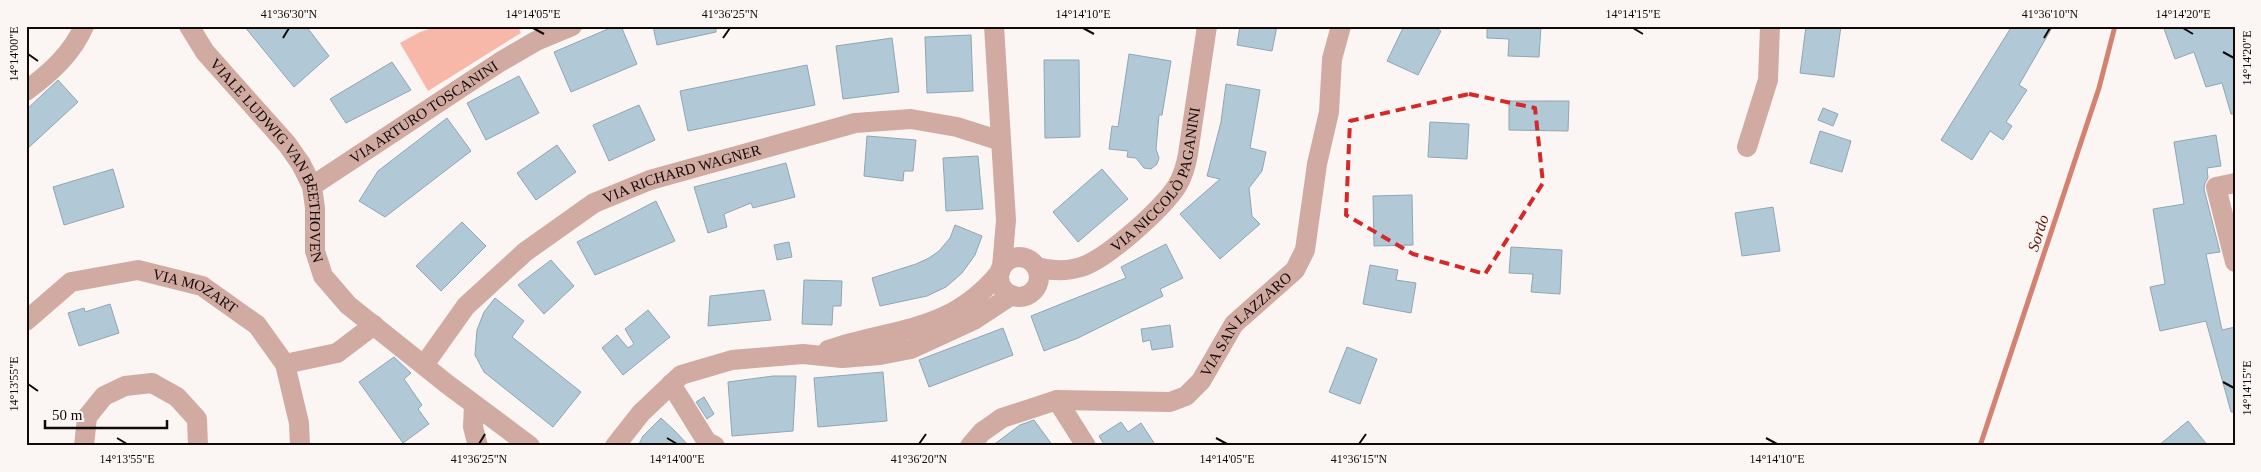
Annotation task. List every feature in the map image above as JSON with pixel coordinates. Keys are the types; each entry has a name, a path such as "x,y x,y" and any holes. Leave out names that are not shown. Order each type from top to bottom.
{"street":[{"path":"26,91 64,58 78,40 84,26"},
{"name":"VIALE LUDWIG VAN BEETHOVEN","path":"189,26 205,52 287,144 301,164 312,186 315,251 324,276 348,305 474,405 530,446"},
{"name":"VIA ARTURO TOSCANINI","path":"312,186 500,62 532,34 572,26"},
{"path":"994,26 1006,220 1000,283 1012,295 1026,295 1036,287 1038,280 1032,263 1013,237 1006,220"},
{"name":"VIA NICCOLÒ PAGANINI","path":"1032,263 1050,270 1065,270 1082,266 1106,254 1140,224 1177,186 1185,170 1188,154 1207,26"},
{"name":"VIA SAN LAZZARO","path":"975,444 982,432 1002,418 1057,400 1170,402 1186,396 1201,381 1234,324 1295,270 1305,250 1317,164 1329,112 1332,59 1341,26"},
{"path":"1747,147 1768,80 1770,26"},
{"name":"VIA RICHARD WAGNER","path":"424,365 466,306 524,252 594,204 650,180 855,124 911,119 957,127 1001,141"},
{"path":"2235,183 2216,187 2235,262"},
{"path":"816,354 845,344 922,326 951,314 985,288 1011,258 1017,257 1032,263"},
{"name":"VIA MOZART","path":"28,316 71,282 138,270 202,286 257,325 285,364 299,423 300,446"},
{"path":"615,446 641,413 681,375 732,360 816,354 842,358 880,355 911,349 974,320 1012,295"},
{"path":"285,364 337,353 374,325"},
{"path":"84,446 87,417 104,396 125,386 152,383 177,397 197,419 198,446"},
{"path":"671,384 707,442 715,446"},
{"path":"1057,400 1086,446"},
{"path":"474,405 473,427 478,446"}],"highlighted area":[{"path":"1469,94 1535,108 1543,183 1485,274 1413,254 1346,215 1350,121"}],"shaded area":[{"path":"438,26 518,26 521,33 428,91 400,43 420,32"}],"building":[{"path":"244,26 306,26 329,56 294,87"},
{"path":"615,26 621,26 637,64 571,92 554,52"},
{"path":"653,26 716,26 716,32 657,45"},
{"path":"1240,26 1277,26 1272,51 1237,45"},
{"path":"1404,26 1431,26 1441,31 1418,75 1387,61"},
{"path":"1487,26 1541,26 1539,57 1508,56 1509,39 1487,38"},
{"path":"1806,26 1841,26 1834,77 1800,73"},
{"path":"2012,26 2053,26 2019,85 2027,90 2006,122 2012,126 2003,140 1990,131 1972,160 1941,140"},
{"path":"2163,26 2235,26 2235,114 2231,114 2222,83 2206,87 2194,52 2175,59"},
{"path":"971,35 973,91 927,93 925,37"},
{"path":"892,38 899,92 843,99 836,46"},
{"path":"1129,54 1171,61 1162,115 1159,115 1156,149 1159,158 1157,164 1151,169 1144,168 1136,158 1127,157 1128,151 1109,149 1112,126 1118,127"},
{"path":"1044,60 1079,60 1080,137 1045,138"},
{"path":"392,62 411,90 346,123 330,99"},
{"path":"807,65 815,105 688,131 680,91"},
{"path":"519,76 539,113 486,140 467,103"},
{"path":"58,80 78,102 26,150 26,110"},
{"path":"1226,84 1260,90 1250,148 1266,152 1262,171 1249,188 1252,216 1260,224 1220,259 1180,214 1220,179 1207,176 1221,122"},
{"path":"1509,101 1569,101 1568,131 1509,130"},
{"path":"639,105 655,140 609,161 593,125"},
{"path":"1823,108 1838,114 1833,126 1818,120"},
{"path":"447,118 471,151 385,217 359,201 378,171"},
{"path":"1430,122 1469,124 1467,159 1428,157"},
{"path":"1820,131 1851,141 1842,172 1810,163"},
{"path":"2216,135 2221,166 2207,168 2208,178 2204,189 2220,252 2206,254 2222,330 2235,327 2235,412 2231,412 2206,321 2160,331 2150,287 2165,284 2153,209 2184,204 2174,142"},
{"path":"867,136 916,140 913,171 904,171 903,181 864,176"},
{"path":"557,145 576,172 536,200 517,173"},
{"path":"978,156 983,209 946,211 943,158"},
{"path":"786,163 795,197 753,208 751,203 724,214 727,227 708,233 694,187"},
{"path":"113,169 124,207 64,225 53,187"},
{"path":"1102,169 1128,199 1078,242 1053,212"},
{"path":"1412,195 1413,245 1374,246 1373,196"},
{"path":"656,201 675,241 595,275 577,242"},
{"path":"1773,207 1780,251 1742,256 1735,213"},
{"path":"462,222 486,246 441,291 416,266"},
{"path":"955,225 982,236 975,255 962,273 946,287 927,296 880,306 872,278 929,258 939,251 950,238"},
{"path":"789,242 792,257 777,260 774,245"},
{"path":"1166,244 1183,278 1160,289 1163,296 1078,338 1044,351 1031,316 1126,278 1121,267"},
{"path":"1511,247 1562,250 1560,294 1531,292 1533,274 1509,273"},
{"path":"551,260 574,286 544,314 518,285"},
{"path":"1370,265 1398,270 1396,280 1416,283 1411,313 1363,304"},
{"path":"804,280 842,281 841,306 833,306 832,325 802,324"},
{"path":"764,290 771,320 708,326 710,296"},
{"path":"495,298 524,321 512,337 581,392 553,427 484,372 475,355 477,330 484,312"},
{"path":"110,304 119,333 79,346 68,313 84,308 85,312"},
{"path":"648,310 670,337 623,375 602,348 617,335 628,348 634,344 625,329"},
{"path":"1170,325 1173,347 1152,350 1150,340 1143,342 1141,329"},
{"path":"1003,328 1013,355 929,387 919,360"},
{"path":"1347,347 1377,359 1360,404 1329,392"},
{"path":"394,357 411,373 404,379 422,405 418,409 429,424 403,443 359,382"},
{"path":"883,372 887,421 818,427 814,378"},
{"path":"773,376 796,376 793,431 732,436 728,382"},
{"path":"704,397 714,414 707,419 696,402"},
{"path":"661,418 689,446 638,446 643,436"},
{"path":"1034,420 1053,446 992,446 1020,425"},
{"path":"2188,421 2208,446 2158,446"},
{"path":"1121,422 1128,432 1141,423 1156,446 1105,446 1099,436"}],"waterway":[{"name":"Sordo","path":"1980,446 2099,88 2115,26"}]}
